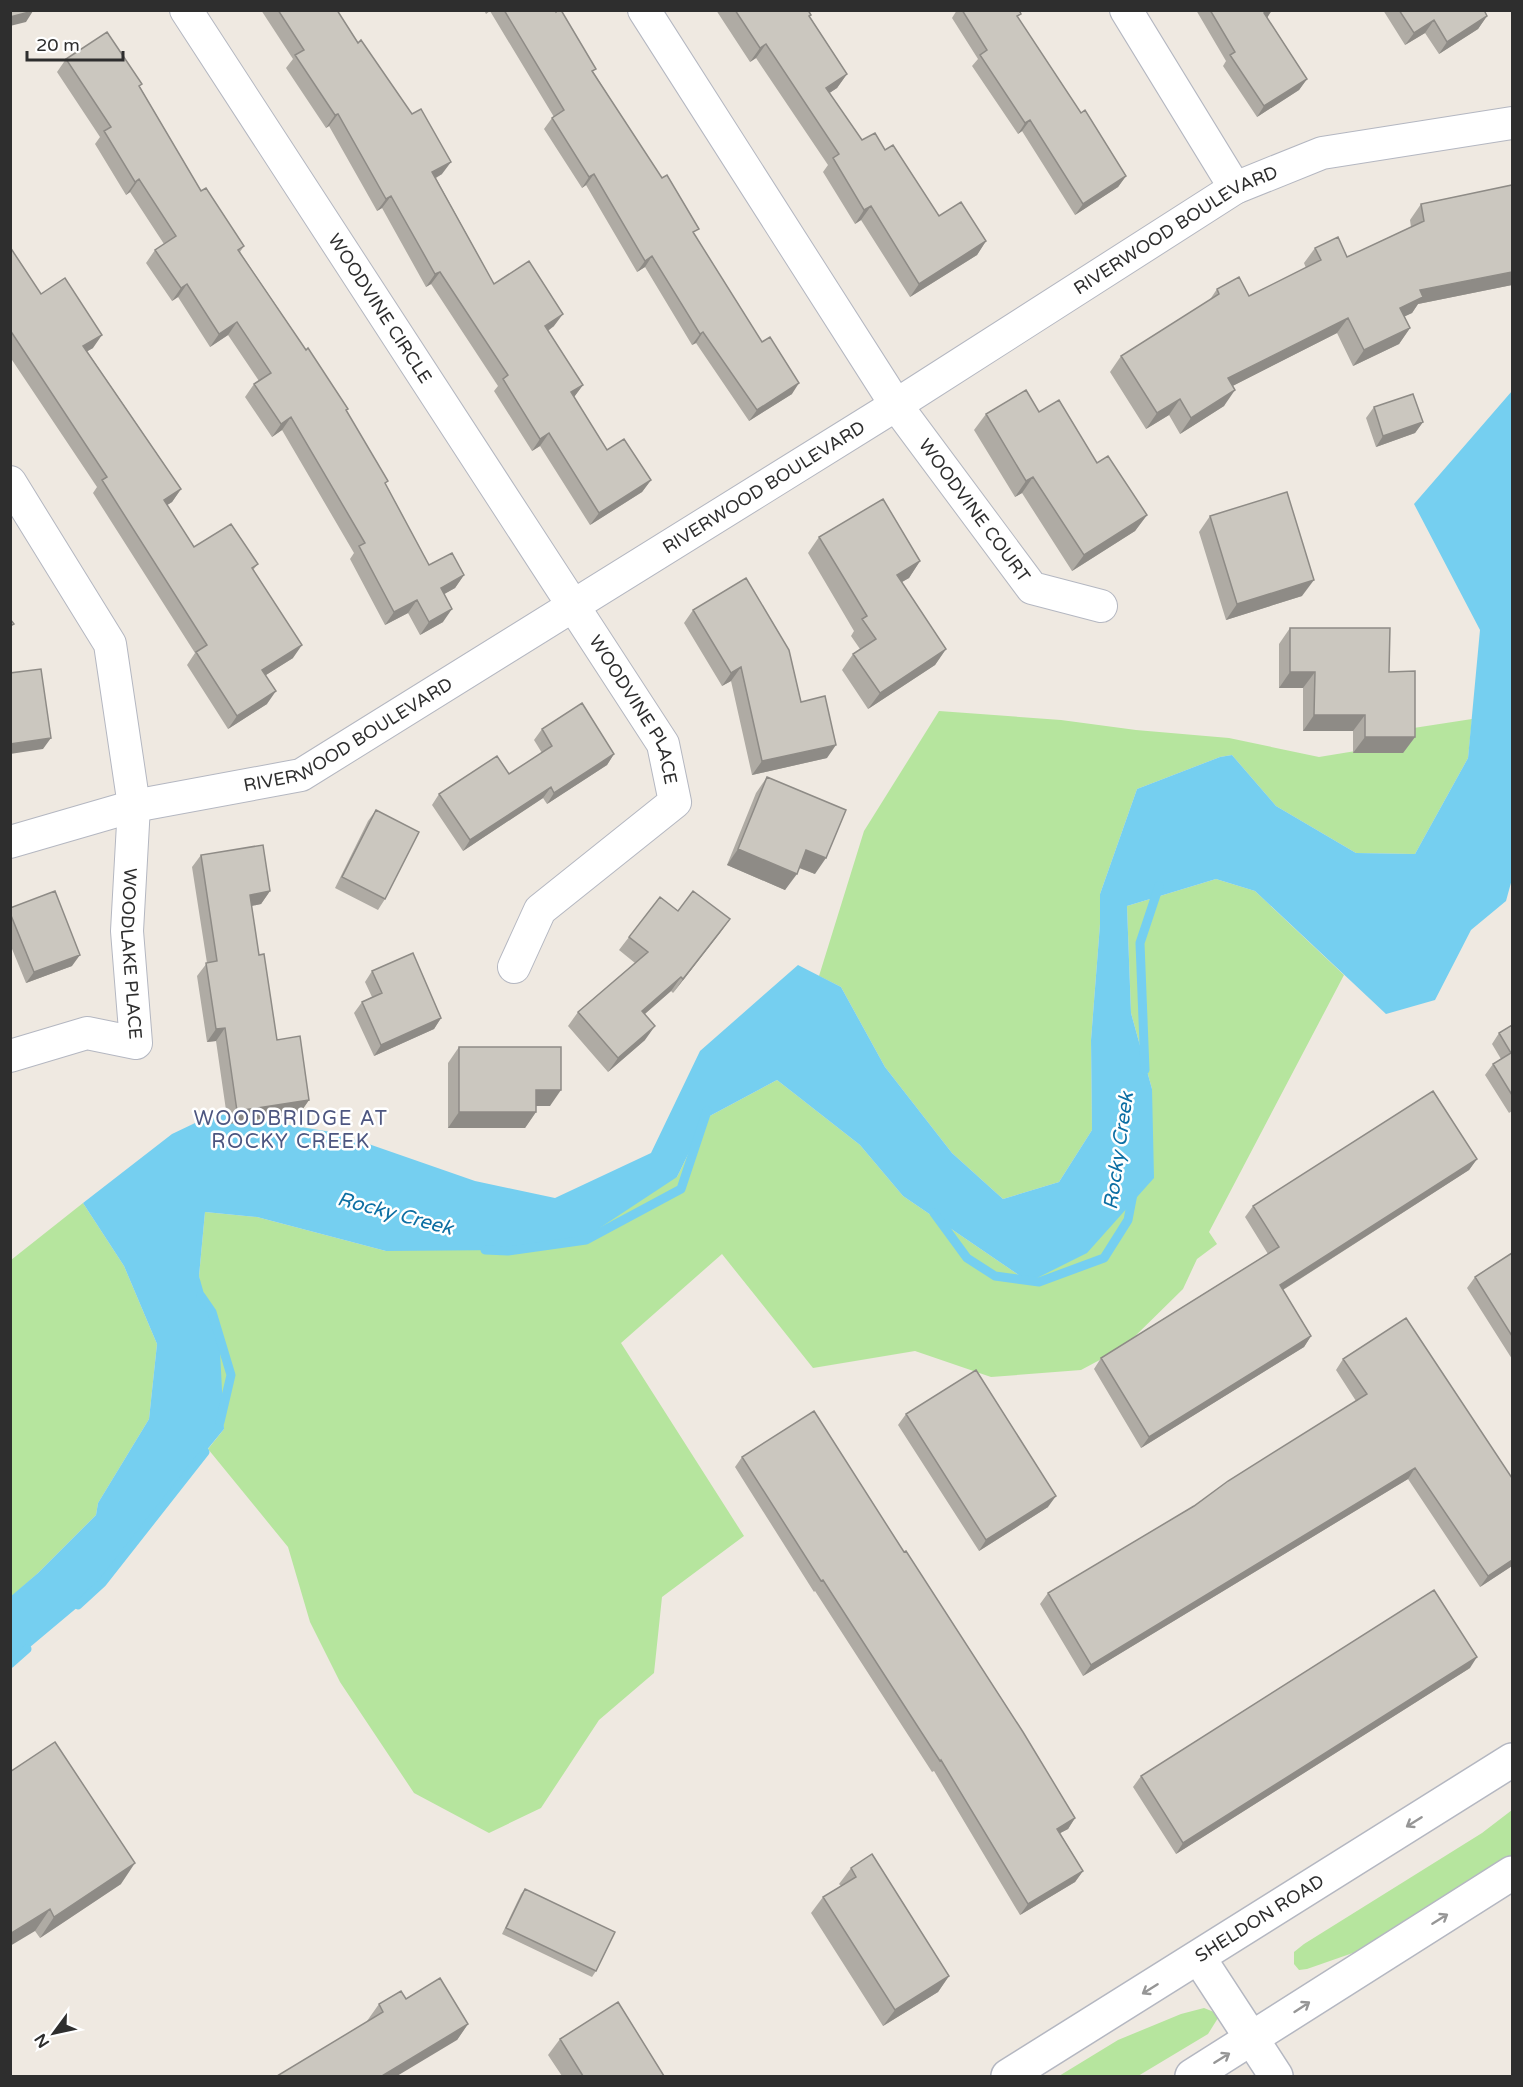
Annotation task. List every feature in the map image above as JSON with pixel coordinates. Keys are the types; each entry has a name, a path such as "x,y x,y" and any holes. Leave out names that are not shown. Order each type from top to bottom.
{"main road":[{"name":"SHELDON ROAD","path":"1008,2076 1512,1760"},
{"path":"1191,2076 1512,1873"},
{"path":"1199,1958 1276,2076"}],"street":[{"name":"WOODVINE CIRCLE","path":"186,10 573,607"},
{"path":"644,10 896,405"},
{"path":"1126,10 1235,188"},
{"name":"RIVERWOOD BOULEVARD","path":"10,842 134,806 301,775 896,405 1235,188 1322,153 1512,123"},
{"name":"WOODVINE COURT","path":"896,405 1032,588 1101,606"},
{"path":"10,482 111,644 134,806"},
{"name":"WOODVINE PLACE","path":"514,968 540,910 675,802 663,744 573,607"},
{"name":"WOODLAKE PLACE","path":"10,1056 87,1033 136,1043 127,932 134,806"}],"green space":[{"path":"939,711 1061,720 1136,730 1229,738 1319,757 1380,747 1407,729 1472,719 1468,758 1415,854 1356,853 1276,806 1232,755 1220,757 1137,789 1100,894 1100,924 1091,1040 1092,1130 1059,1182 1003,1199 952,1153 885,1067 841,987 819,976 864,831"},
{"path":"1216,879 1255,891 1344,975 1209,1232 1217,1244 1197,1259 1183,1289 1124,1347 1081,1370 991,1377 915,1351 813,1368 722,1254 621,1343 744,1536 662,1597 654,1673 599,1720 541,1808 489,1833 414,1793 340,1682 310,1622 288,1547 208,1449 224,1429 199,1276 205,1212 257,1217 386,1251 677,1177 706,1118 777,1080 860,1145 903,1196 1029,1282 1152,1089 1131,1013 1127,906"},
{"path":"83,1203 124,1266 157,1344 149,1419 98,1503 96,1515 11,1597 11,1260"},
{"path":"1512,1810 1512,1862 1370,1947 1307,1969 1299,1970 1294,1964 1294,1952 1304,1944 1482,1833"},
{"path":"1204,2008 1214,2012 1218,2018 1208,2034 1138,2076 1059,2076 1118,2040 1181,2014"}],"water":[{"path":"1512,391 1512,879 1506,901 1471,930 1435,1000 1386,1014 1255,891 1216,879 1127,906 1131,1013 1152,1089 1154,1178 1087,1253 1029,1282 903,1196 860,1145 777,1080 706,1118 677,1177 589,1235 521,1250 386,1251 257,1217 205,1212 199,1276 220,1351 224,1429 79,1606 11,1663 10,1597 38,1573 96,1515 98,1503 149,1419 157,1344 124,1266 83,1203 172,1134 216,1113 337,1133 475,1181 555,1198 651,1153 700,1051 798,965 841,987 885,1067 952,1153 1003,1199 1059,1182 1092,1130 1091,1040 1100,924 1100,894 1137,789 1220,757 1232,755 1276,806 1356,853 1415,854 1468,758 1480,630 1414,504"}],"building":[{"path":"10,10 33,10 33,11 10,17"},
{"path":"278,10 337,10 358,43 361,40 412,114 421,109 451,162 432,172 494,284 529,261 563,314 545,326 583,385 571,392 607,450 624,439 651,480 599,513 549,433 540,439 503,379 508,375 440,272 435,274 391,196 386,199 338,114 335,115 295,55 304,50"},
{"path":"504,10 555,10 556,12 561,10 596,69 592,71 662,178 667,175 699,229 693,232 762,342 770,337 799,383 757,410 703,332 700,334 652,256 645,261 594,174 589,177 552,118 564,110"},
{"path":"735,10 808,10 811,15 809,16 847,74 826,88 862,140 875,133 885,150 893,145 939,216 961,202 986,241 919,284 871,206 864,210 833,158 839,154 766,44 760,48"},
{"path":"962,10 1019,10 1021,14 1017,16 1081,113 1085,110 1126,176 1083,204 1030,120 1025,123 980,55 987,50"},
{"path":"1210,10 1268,10 1264,13 1307,79 1264,106 1230,55 1235,52"},
{"path":"1399,10 1484,10 1487,16 1447,42 1434,20 1414,33"},
{"path":"107,32 142,84 139,86 201,191 206,188 244,246 238,250 306,350 308,348 348,409 346,410 388,481 385,483 429,565 452,553 464,575 441,588 452,609 429,622 417,600 394,612 359,546 365,543 291,417 281,424 254,384 271,373 237,322 219,334 187,284 181,288 155,250 176,236 139,179 135,182 104,131 111,127 66,59"},
{"path":"1512,185 1512,272 1420,290 1423,297 1400,308 1410,328 1364,350 1348,318 1228,378 1235,390 1191,418 1180,399 1157,413 1121,356 1219,294 1217,289 1239,277 1249,296 1321,260 1315,248 1338,237 1347,257 1424,221 1421,204"},
{"path":"10,247 41,294 65,278 102,335 83,346 181,489 164,500 194,547 231,524 258,564 252,568 302,645 262,670 276,691 237,716 196,652 207,645 102,480 107,477 10,330"},
{"path":"1026,390 1039,412 1059,400 1097,463 1108,456 1147,515 1084,555 1033,477 1026,481 986,414"},
{"path":"1413,394 1423,422 1383,436 1374,407"},
{"path":"1287,492 1314,580 1237,604 1210,516"},
{"path":"883,499 920,561 897,575 946,649 880,693 853,654 876,639 862,619 867,616 819,537"},
{"path":"746,578 789,650 801,702 825,696 836,745 762,761 741,667 731,673 693,610"},
{"path":"1290,628 1390,628 1389,672 1415,671 1415,737 1365,737 1365,715 1314,715 1315,672 1290,672"},
{"path":"41,669 51,738 10,744 10,673"},
{"path":"582,703 614,754 554,793 551,787 470,840 439,794 497,756 509,774 552,746 542,729"},
{"path":"767,777 846,810 826,858 806,850 797,874 738,849"},
{"path":"376,810 419,832 385,899 342,877"},
{"path":"263,845 270,891 250,895 259,955 264,954 277,1040 300,1036 309,1100 237,1111 225,1028 216,1029 206,963 217,961 201,855"},
{"path":"55,891 80,955 34,972 10,908"},
{"path":"693,891 730,919 683,979 681,977 642,1011 655,1026 618,1058 578,1012 648,952 629,937 660,897 678,911"},
{"path":"413,953 441,1018 381,1045 362,1002 382,993 372,971"},
{"path":"1512,1025 1512,1095 1493,1064 1511,1053 1499,1033"},
{"path":"459,1047 561,1047 561,1090 536,1090 536,1112 459,1112"},
{"path":"1433,1091 1477,1159 1280,1285 1311,1336 1149,1437 1101,1358 1279,1247 1253,1206"},
{"path":"1512,1253 1512,1336 1475,1277"},
{"path":"1406,1318 1512,1478 1512,1560 1488,1576 1415,1468 1091,1665 1048,1593 1194,1506 1228,1481 1367,1394 1343,1359"},
{"path":"976,1370 1056,1496 986,1540 906,1414"},
{"path":"814,1411 1023,1732 1075,1818 1057,1829 1083,1871 1028,1904 941,1760 823,1580 821,1581 742,1457"},
{"path":"1434,1590 1477,1657 1183,1843 1141,1776"},
{"path":"55,1742 135,1863 54,1917 50,1909 10,1934 10,1772"},
{"path":"872,1854 949,1976 895,2010 823,1897 856,1877 851,1868"},
{"path":"525,1889 615,1932 596,1971 506,1928"},
{"path":"440,1978 468,2024 382,2076 277,2076 383,2012 379,2004 401,1991 406,1999"},
{"path":"618,2002 664,2076 583,2076 560,2039"}],"waterway":[{"name":"Rocky Creek","path":"1145,1070 1140,943 1159,886"},
{"name":"Rocky Creek","path":"485,1250 508,1251 586,1240 681,1189 707,1111"},
{"name":"Rocky Creek","path":"934,1213 967,1258 995,1276 1039,1282 1104,1258 1128,1220 1133,1194"},
{"name":"Rocky Creek","path":"201,1296 212,1312 231,1375 220,1422"},
{"name":"Rocky Creek","path":"78,1605 102,1583 205,1452"},
{"name":"Rocky Creek","path":"10,1664 27,1649"}],"district":[{"name":"WOODBRIDGE AT ROCKY CREEK","path":"291,1130"}]}
